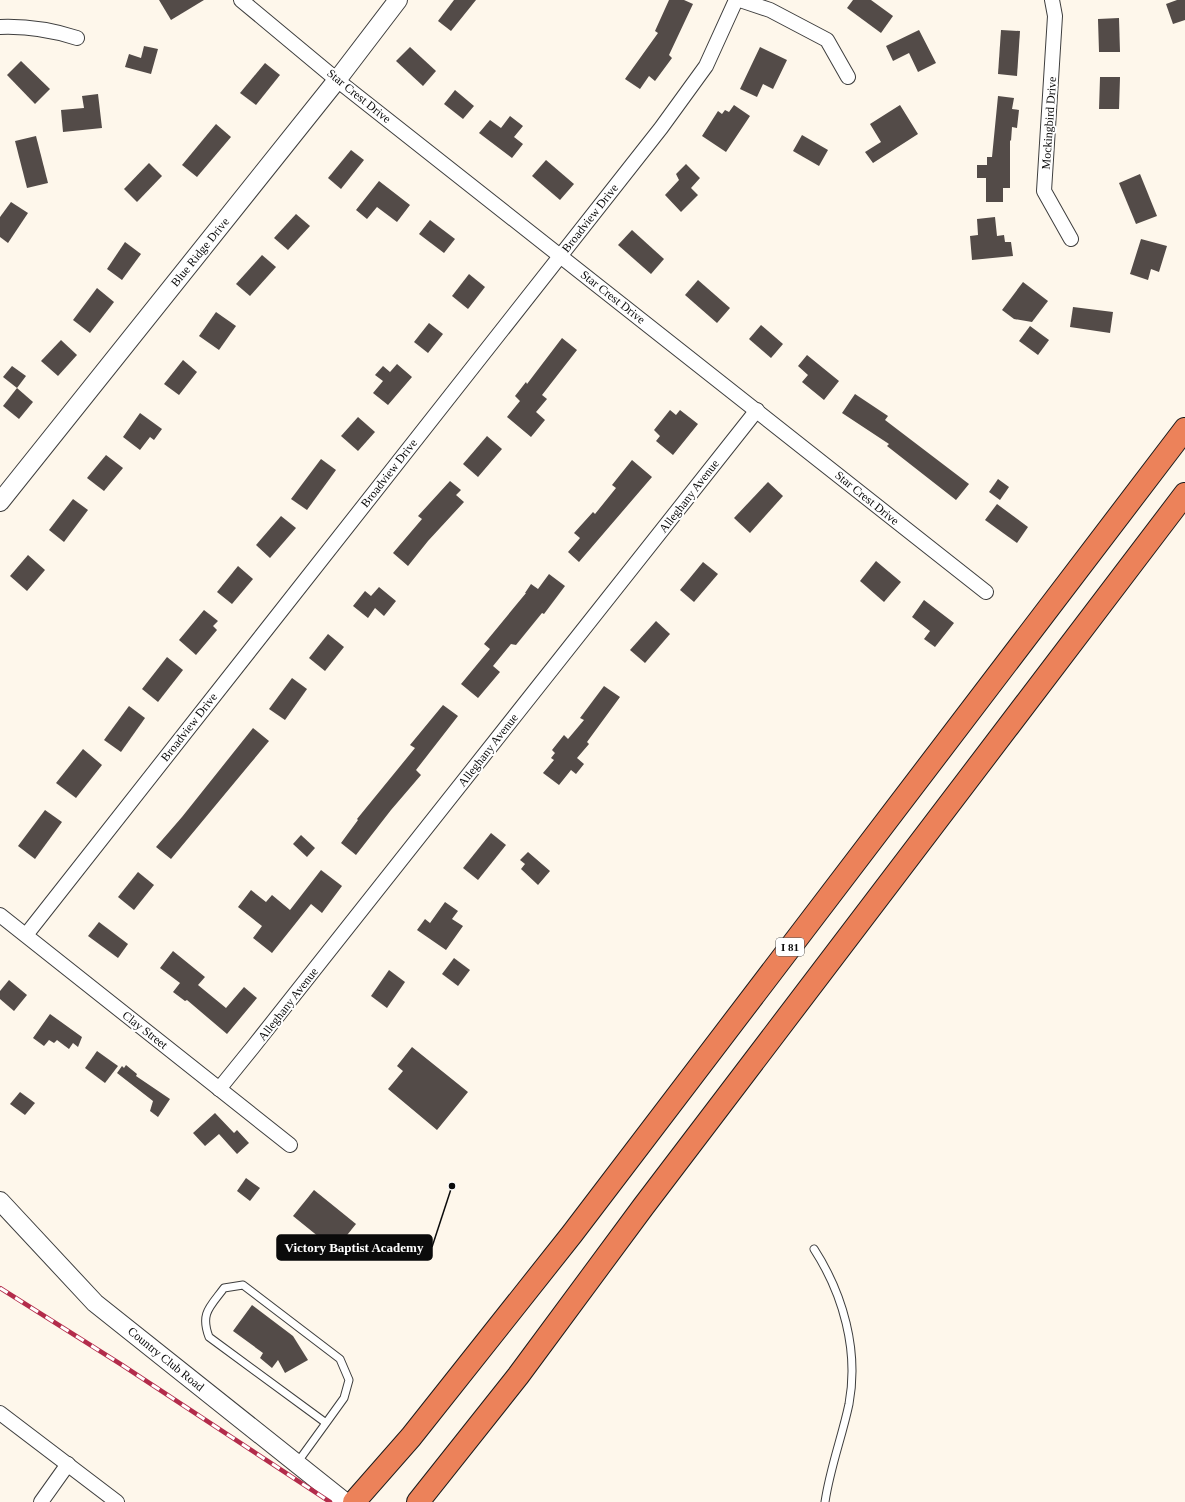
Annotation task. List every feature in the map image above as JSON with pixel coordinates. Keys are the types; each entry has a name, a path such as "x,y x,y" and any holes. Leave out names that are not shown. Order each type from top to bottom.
{"highway":[{"name":"I 81","path":"354,1502 411,1438 572,1234 1185,429"},
{"path":"419,1502 507,1390 662,1181 1185,494"}],"street":[{"name":"Star Crest Drive","path":"241,0 337,80 986,592"},
{"name":"Blue Ridge Drive","path":"0,502 337,80 398,0"},
{"name":"Broadview Drive","path":"26,935 661,128 706,66 736,0"},
{"path":"740,0 770,10 827,40 848,77"},
{"name":"Mockingbird Drive","path":"1052,0 1055,16 1044,191 1071,239"},
{"path":"0,27 30,28 51,31 77,38"},
{"name":"Alleghany Avenue","path":"219,1089 757,410"},
{"name":"Clay Street","path":"0,915 290,1145"},
{"name":"Country Club Road","path":"0,1202 95,1303 345,1502"},
{"path":"0,1413 117,1502"},
{"path":"41,1502 68,1464"}],"lane":[{"path":"814,1249 830,1276 840,1302 850,1338 852,1361 852,1387 829,1480 826,1502"},
{"path":"296,1463 326,1423 344,1398 349,1380 340,1359 243,1285 224,1288 206,1312 205,1325 209,1337 326,1423"}],"building":[{"path":"159,0 204,0 171,20"},
{"path":"454,0 476,0 451,31 438,21"},
{"path":"669,0 684,0 693,4 669,55 672,58 655,81 649,76 640,89 625,79 658,33 655,31"},
{"path":"853,0 871,0 893,16 881,33 847,8"},
{"path":"1177,0 1185,0 1185,20 1173,24 1166,4"},
{"path":"1119,18 1120,52 1099,52 1098,19"},
{"path":"919,30 936,63 918,72 909,53 893,61 886,46"},
{"path":"1001,30 1020,31 1017,76 998,74"},
{"path":"144,46 158,49 151,74 125,67 129,54 141,58"},
{"path":"410,47 436,71 423,86 396,61"},
{"path":"760,47 787,60 773,89 763,84 757,97 740,89"},
{"path":"21,61 50,89 35,104 7,75"},
{"path":"265,63 280,75 256,105 240,93"},
{"path":"1100,77 1120,77 1119,109 1099,109"},
{"path":"455,90 474,106 463,119 444,104"},
{"path":"98,94 102,128 63,132 61,110 84,108 82,96"},
{"path":"998,96 1014,98 1012,109 1019,110 1017,128 1012,127 1011,141 1010,140 1010,188 1003,188 1003,202 986,202 986,178 977,178 977,165 987,165 987,157 992,157"},
{"path":"734,105 750,116 726,152 702,136 718,111 722,114 725,110 729,112"},
{"path":"900,105 918,134 873,163 865,152 881,142 870,124"},
{"path":"510,116 523,126 514,137 523,144 512,158 479,133 490,120 501,128"},
{"path":"216,124 231,137 197,177 182,165"},
{"path":"802,135 828,150 819,166 793,151"},
{"path":"36,136 48,183 27,188 15,141"},
{"path":"351,150 364,160 341,189 328,178"},
{"path":"546,160 574,184 560,200 532,176"},
{"path":"149,163 162,176 137,202 124,189"},
{"path":"686,164 700,178 691,188 698,195 681,212 665,195 679,180 676,174"},
{"path":"1140,174 1157,216 1136,224 1119,183"},
{"path":"379,181 410,205 397,222 377,207 367,219 356,210"},
{"path":"11,202 28,213 8,243 0,237 0,217"},
{"path":"296,214 310,226 288,250 274,238"},
{"path":"995,217 997,236 1004,235 1005,242 1011,242 1013,256 972,260 970,236 978,235 977,219"},
{"path":"430,220 455,239 444,253 419,234"},
{"path":"632,230 664,259 651,274 618,245"},
{"path":"1141,239 1167,246 1159,272 1151,269 1148,280 1130,274"},
{"path":"125,242 141,254 122,280 107,269"},
{"path":"262,255 276,267 250,296 236,284"},
{"path":"469,274 485,287 468,309 452,296"},
{"path":"698,280 730,308 717,323 685,295"},
{"path":"1023,282 1048,301 1032,322 1014,319 1002,310"},
{"path":"97,288 114,302 90,333 73,320"},
{"path":"1073,307 1113,312 1110,333 1070,327"},
{"path":"216,312 236,326 219,350 199,336"},
{"path":"429,323 443,334 428,353 414,342"},
{"path":"761,325 783,344 771,358 749,339"},
{"path":"1030,326 1049,340 1038,355 1019,341"},
{"path":"562,338 577,350 542,395 547,399 536,412 545,420 531,437 507,417 520,401 515,396 526,382 527,384"},
{"path":"61,340 77,355 58,376 41,361"},
{"path":"807,355 839,381 824,400 802,382 808,375 798,366"},
{"path":"183,360 197,372 179,395 164,384"},
{"path":"397,364 412,377 388,405 373,393 383,381 375,375 383,366 390,372"},
{"path":"12,366 26,376 17,388 3,377"},
{"path":"17,388 33,402 19,419 3,406"},
{"path":"855,394 888,416 885,420 969,484 956,500 887,446 889,444 842,413"},
{"path":"670,410 676,415 680,410 698,424 673,455 656,441 660,436 654,430"},
{"path":"140,413 162,429 154,440 150,437 140,450 123,437"},
{"path":"358,417 375,432 358,451 341,436"},
{"path":"487,436 502,449 478,477 463,464"},
{"path":"106,455 123,468 104,491 87,478"},
{"path":"321,459 336,470 307,510 291,499"},
{"path":"632,460 652,477 579,562 568,552 580,538 574,533 593,512 595,514 616,488 612,485"},
{"path":"998,479 1009,487 1000,500 989,492"},
{"path":"450,481 461,490 456,495 464,502 428,541 408,566 393,553 422,519 418,516"},
{"path":"768,482 783,496 750,533 734,518"},
{"path":"73,499 88,510 64,542 49,530"},
{"path":"997,504 1028,527 1017,543 985,520"},
{"path":"281,516 296,528 270,558 256,545"},
{"path":"28,555 45,570 27,591 10,576"},
{"path":"876,561 901,582 884,602 860,581"},
{"path":"703,562 718,574 694,602 680,590"},
{"path":"238,566 253,579 232,604 217,592"},
{"path":"549,574 565,586 544,614 542,613 516,645 511,644 493,666 500,672 478,698 461,684 490,649 484,644 526,593 531,584 538,589"},
{"path":"379,587 396,601 384,616 375,608 368,618 353,606 365,591 371,596"},
{"path":"924,600 954,623 935,647 924,639 930,631 912,617"},
{"path":"204,610 218,621 213,626 217,630 196,655 179,640"},
{"path":"656,621 670,634 645,663 630,650"},
{"path":"328,634 344,647 325,671 309,658"},
{"path":"167,657 183,670 158,702 142,689"},
{"path":"292,678 307,689 285,720 269,709"},
{"path":"604,686 620,697 587,742 589,744 577,758 584,764 576,774 571,770 559,785 543,773 554,760 551,758 555,753 552,750 564,735 568,739 584,720 580,718"},
{"path":"443,705 458,716 416,770 421,775 391,810 356,855 341,843 358,820 357,819 415,748 410,745"},
{"path":"129,706 145,718 121,752 104,740"},
{"path":"253,728 269,741 171,859 156,847"},
{"path":"83,749 102,765 76,798 56,783"},
{"path":"45,810 62,822 35,859 18,846"},
{"path":"491,833 506,845 478,880 463,868"},
{"path":"301,835 315,848 307,857 293,844"},
{"path":"528,852 550,871 538,885 521,869 525,864 520,860"},
{"path":"321,870 342,886 322,913 311,904 272,953 253,938 262,926 238,907 251,890 266,902 272,895 290,910"},
{"path":"138,872 154,885 134,910 118,897"},
{"path":"445,902 458,911 452,919 463,926 446,950 417,930 425,919 430,923"},
{"path":"99,922 128,944 118,958 88,936"},
{"path":"173,951 205,977 198,985 226,1008 244,987 257,998 227,1034 187,1000 185,1001 173,992 180,983 160,968"},
{"path":"454,958 470,970 458,986 442,974"},
{"path":"389,970 405,982 387,1008 371,996"},
{"path":"9,980 27,995 14,1011 0,999 0,991"},
{"path":"50,1014 82,1037 78,1047 73,1043 69,1049 57,1040 54,1043 49,1040 44,1046 33,1038"},
{"path":"412,1047 468,1092 437,1130 388,1089 403,1071 397,1066"},
{"path":"97,1051 118,1066 105,1083 85,1068"},
{"path":"126,1065 137,1074 136,1076 170,1099 158,1117 150,1111 153,1101 117,1073 122,1066 124,1068"},
{"path":"20,1092 35,1103 25,1115 10,1104"},
{"path":"215,1113 234,1133 237,1130 249,1143 237,1154 219,1134 205,1146 193,1133"},
{"path":"246,1178 260,1188 250,1201 237,1191"},
{"path":"314,1190 356,1224 335,1250 293,1216"},
{"path":"252,1305 293,1336 308,1360 285,1373 278,1360 272,1368 260,1358 263,1353 233,1331"}],"railway":[{"path":"0,1288 122,1365 330,1502"}],"place":[{"name":"Victory Baptist Academy","path":"452,1186"}]}
